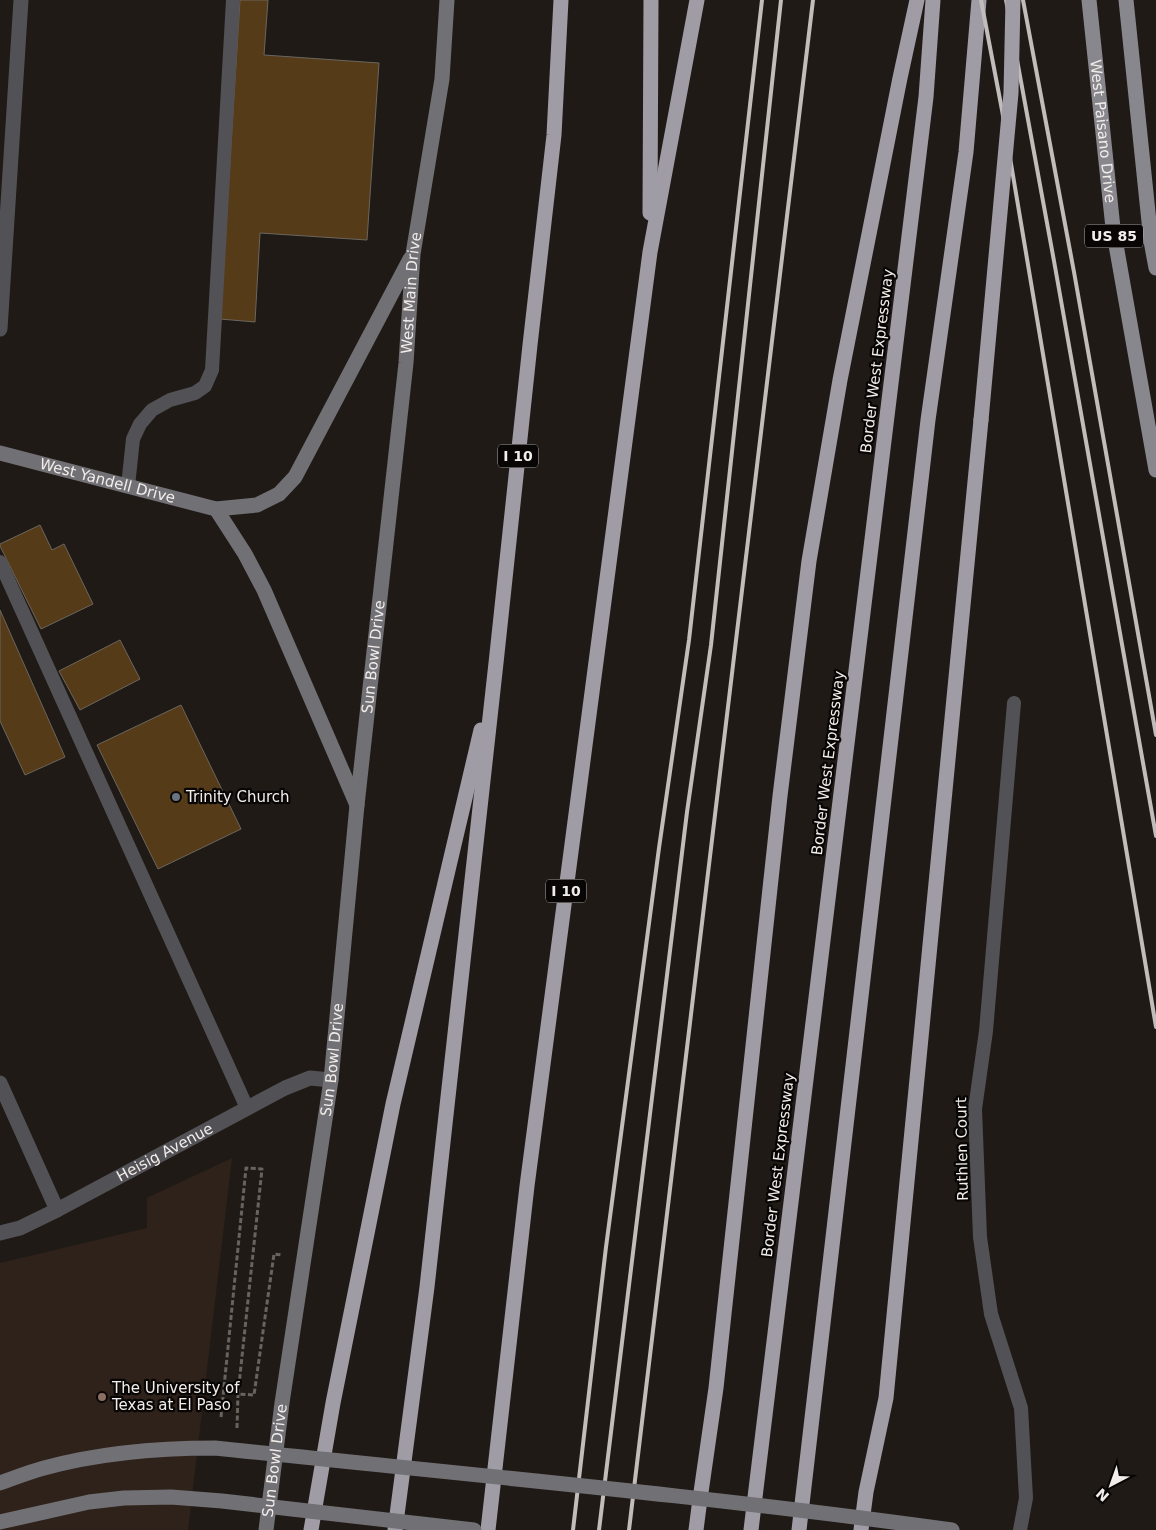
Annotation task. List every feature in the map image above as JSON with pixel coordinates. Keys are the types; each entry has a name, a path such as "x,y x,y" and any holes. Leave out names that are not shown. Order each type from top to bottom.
{"highway":[{"name":"I 10","path":"395,1530 427,1287 554,135 561,0"},
{"name":"I 10","path":"488,1530 527,1186 650,252 651,0"},
{"path":"650,252 698,0"},
{"path":"696,1530 716,1388 779,806 809,561 846,351 917,0"},
{"name":"Border West Expressway","path":"751,1530 889,411 926,97 933,0"},
{"path":"799,1530 928,420 966,152 979,0"},
{"path":"861,1524 886,1398 891,1348 984,391 1011,92 1013,0"},
{"path":"311,1530 335,1394 393,1104 496,663"}],"main road":[{"name":"West Paisano Drive","path":"1089,0 1113,228 1156,470"},
{"name":"US 85","path":"1126,0 1151,241 1156,268"}],"street":[{"path":"0,329 22,0"},
{"name":"West Main Drive","path":"382,587 406,363 413,254 442,79 447,0"},
{"path":"357,805 264,590 245,554 216,509 257,505 279,494 295,477 413,254"},
{"name":"West Yandell Drive","path":"0,453 216,509"},
{"name":"Sun Bowl Drive","path":"266,1530 282,1403 331,1080 357,805 382,587"},
{"name":"Heisig Avenue","path":"0,1233 20,1228 57,1210 285,1088 310,1078 331,1080"},
{"path":"0,1083 57,1210"},
{"path":"0,1483 44,1468 107,1455 175,1448 215,1448 700,1498 861,1524 952,1530"},
{"path":"0,1522 89,1502 124,1498 171,1497 222,1501 474,1530"}],"lane":[{"path":"128,486 133,439 140,424 152,410 170,400 196,393 205,386 212,370 234,0"},
{"path":"0,562 247,1108"},
{"name":"Ruthlen Court","path":"1014,703 986,1031 975,1109 980,1237 991,1314 1022,1408 1026,1498 1020,1530"}],"path":[{"path":"221,1417 246,1168 262,1169 238,1394 254,1395 274,1254 288,1256"}],"shaded area":[{"name":"The University of Texas at El Paso","path":"232,1158 188,1530 0,1530 0,1263 147,1228 147,1198"}],"building":[{"path":"240,0 268,0 264,55 379,63 367,240 260,233 255,322 220,319"},
{"path":"40,525 52,550 64,544 93,604 41,629 0,546 0,544"},
{"path":"0,610 65,757 25,775 0,721"},
{"path":"120,640 140,679 80,710 59,671"},
{"path":"181,705 241,829 158,869 97,745"}],"railway":[{"path":"573,1530 606,1247 659,848 689,640 762,0"},
{"path":"599,1530 687,812 711,645 781,0"},
{"path":"629,1530 813,0"},
{"path":"981,0 1002,110 1156,1027"},
{"path":"1006,0 1156,836"},
{"path":"1023,0 1074,272 1156,735"}],"place":[{"name":"Trinity Church","path":"176,797"},
{"name":"The University of Texas at El Paso","path":"102,1397"}]}
